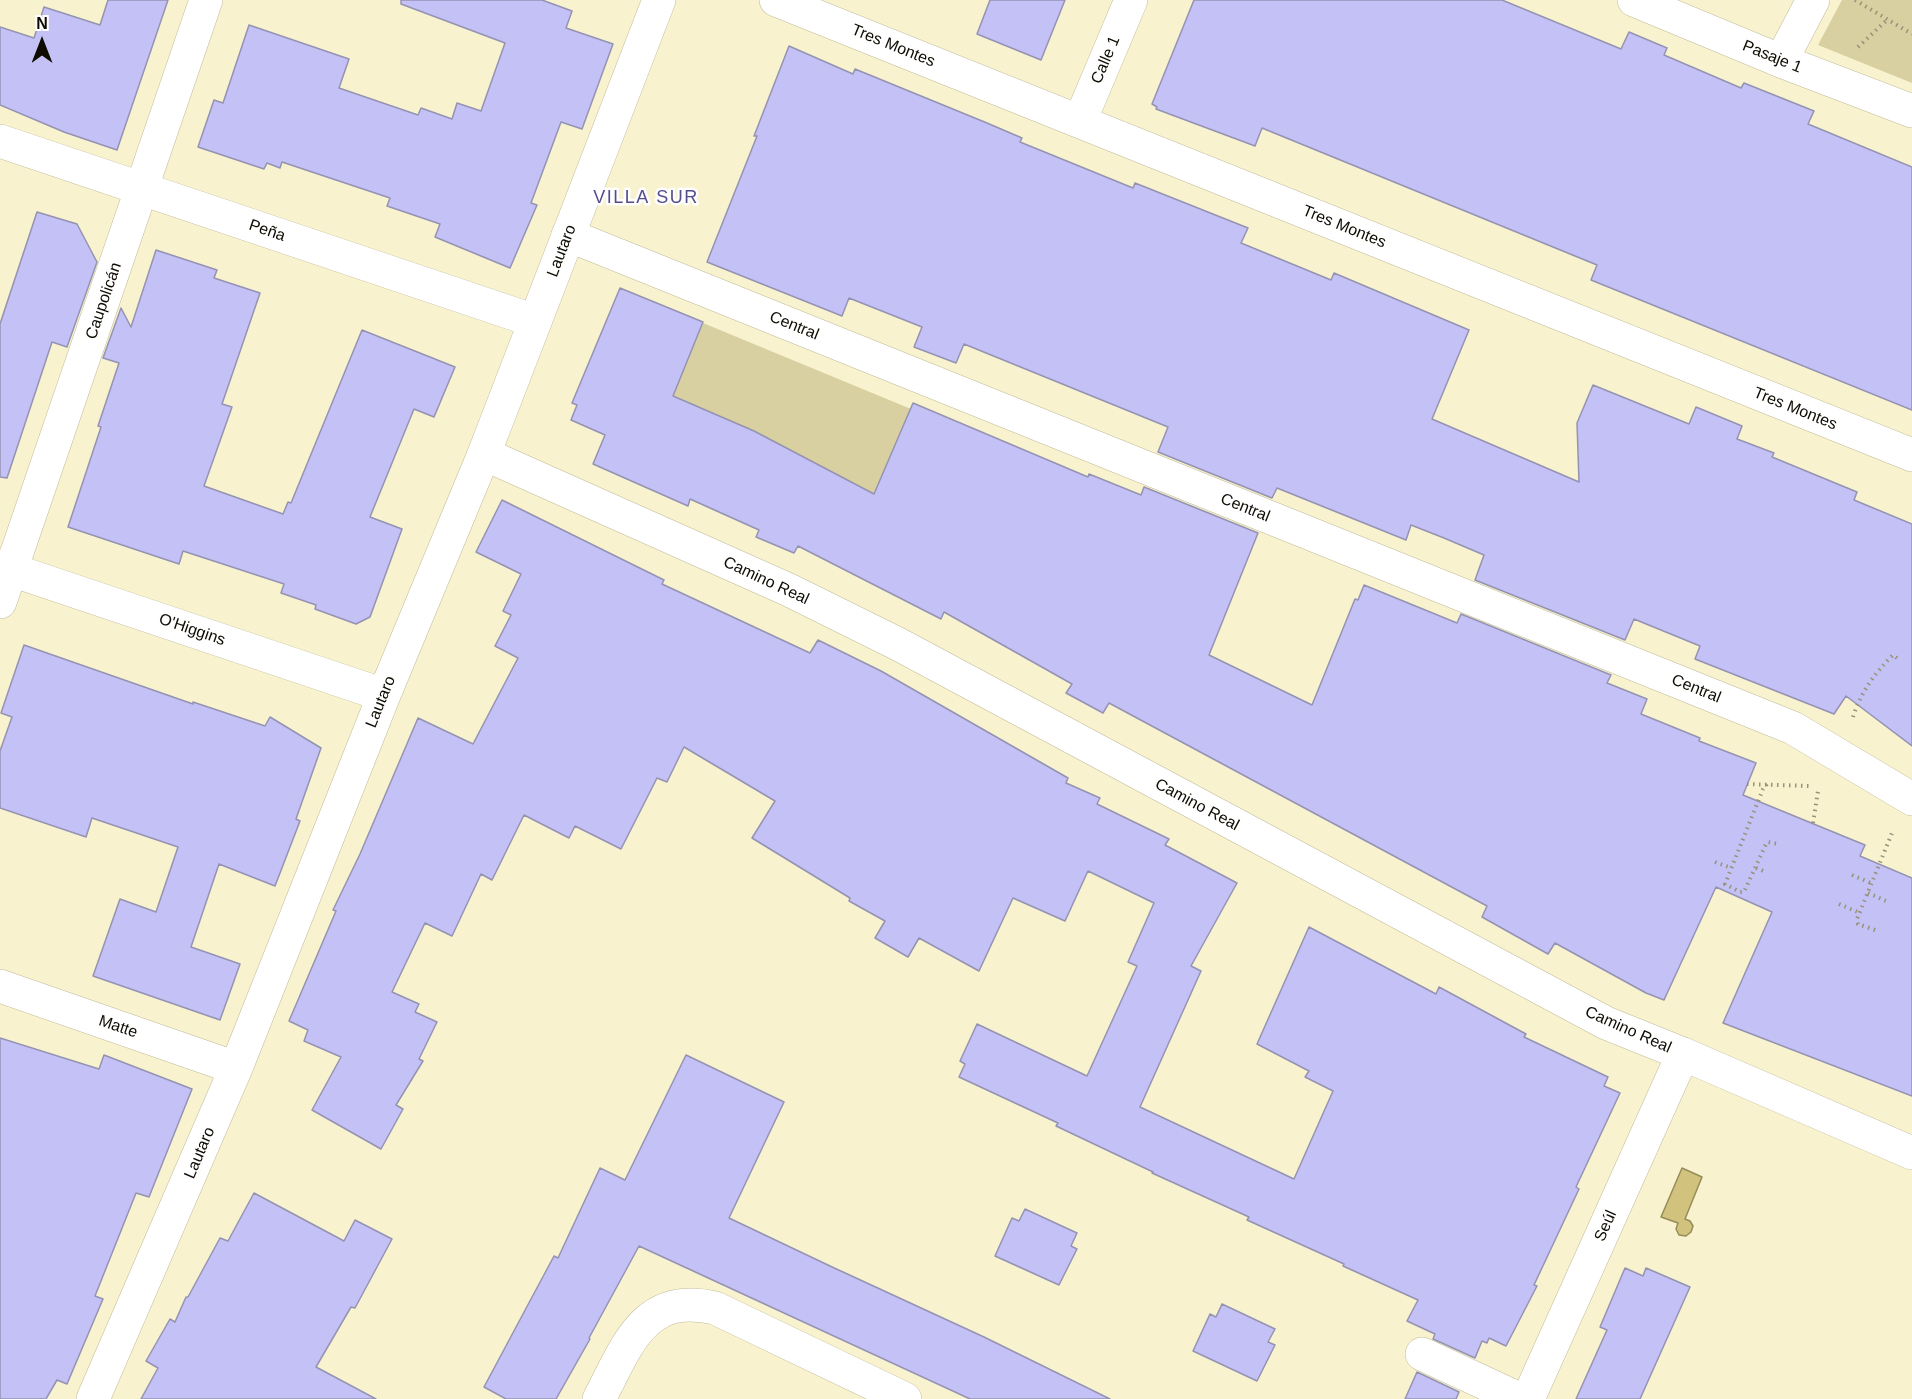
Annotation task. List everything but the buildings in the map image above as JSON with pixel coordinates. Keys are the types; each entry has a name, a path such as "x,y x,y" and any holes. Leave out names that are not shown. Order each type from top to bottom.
{"street":[{"name":"Caupolicán","path":"0,602 5,568 143,189 206,0"},
{"name":"Lautaro","path":"93,1399 236,1068 384,695 484,454 658,0"},
{"name":"Tres Montes","path":"776,0 1912,455"},
{"name":"Calle 1","path":"1080,121 1131,0"},
{"name":"Pasaje 1","path":"1634,0 1781,61 1912,111"},
{"path":"1781,61 1813,0"},
{"name":"Peña","path":"0,141 535,321"},
{"name":"Central","path":"568,235 1792,728 1909,798"},
{"name":"Camino Real","path":"484,454 789,590 898,644 1606,1023 1912,1153"},
{"name":"O'Higgins","path":"5,568 384,695"},
{"name":"Matte","path":"0,986 236,1068"},
{"name":"Seúl","path":"1528,1399 1683,1054"},
{"path":"599,1399 637,1329 651,1317 668,1308 684,1305 715,1308 905,1399"},
{"path":"1422,1354 1520,1399"}],"path":[{"path":"1856,0 1910,33 1912,27"},
{"path":"1851,54 1887,19"},
{"path":"1853,722 1855,710 1872,678 1893,655 1897,658"},
{"path":"1872,678 1879,682"},
{"path":"1748,784 1818,786"},
{"path":"1767,784 1725,884 1743,893 1768,842 1778,844"},
{"path":"1875,930 1858,924 1857,919 1909,798"},
{"path":"1715,862 1731,868"},
{"path":"1755,868 1766,872"},
{"path":"1852,874 1871,883"},
{"path":"1868,893 1886,901"},
{"path":"1839,904 1860,913"}],"shaded area":[{"path":"1842,0 1912,0 1912,83 1818,45"},
{"path":"703,323 911,409 874,494 779,444 672,398"},
{"path":"1682,1168 1702,1177 1685,1219 1693,1226 1691,1232 1686,1236 1679,1235 1676,1229 1678,1223 1661,1217"}],"district":[{"name":"VILLA SUR","path":"646,198"}]}
